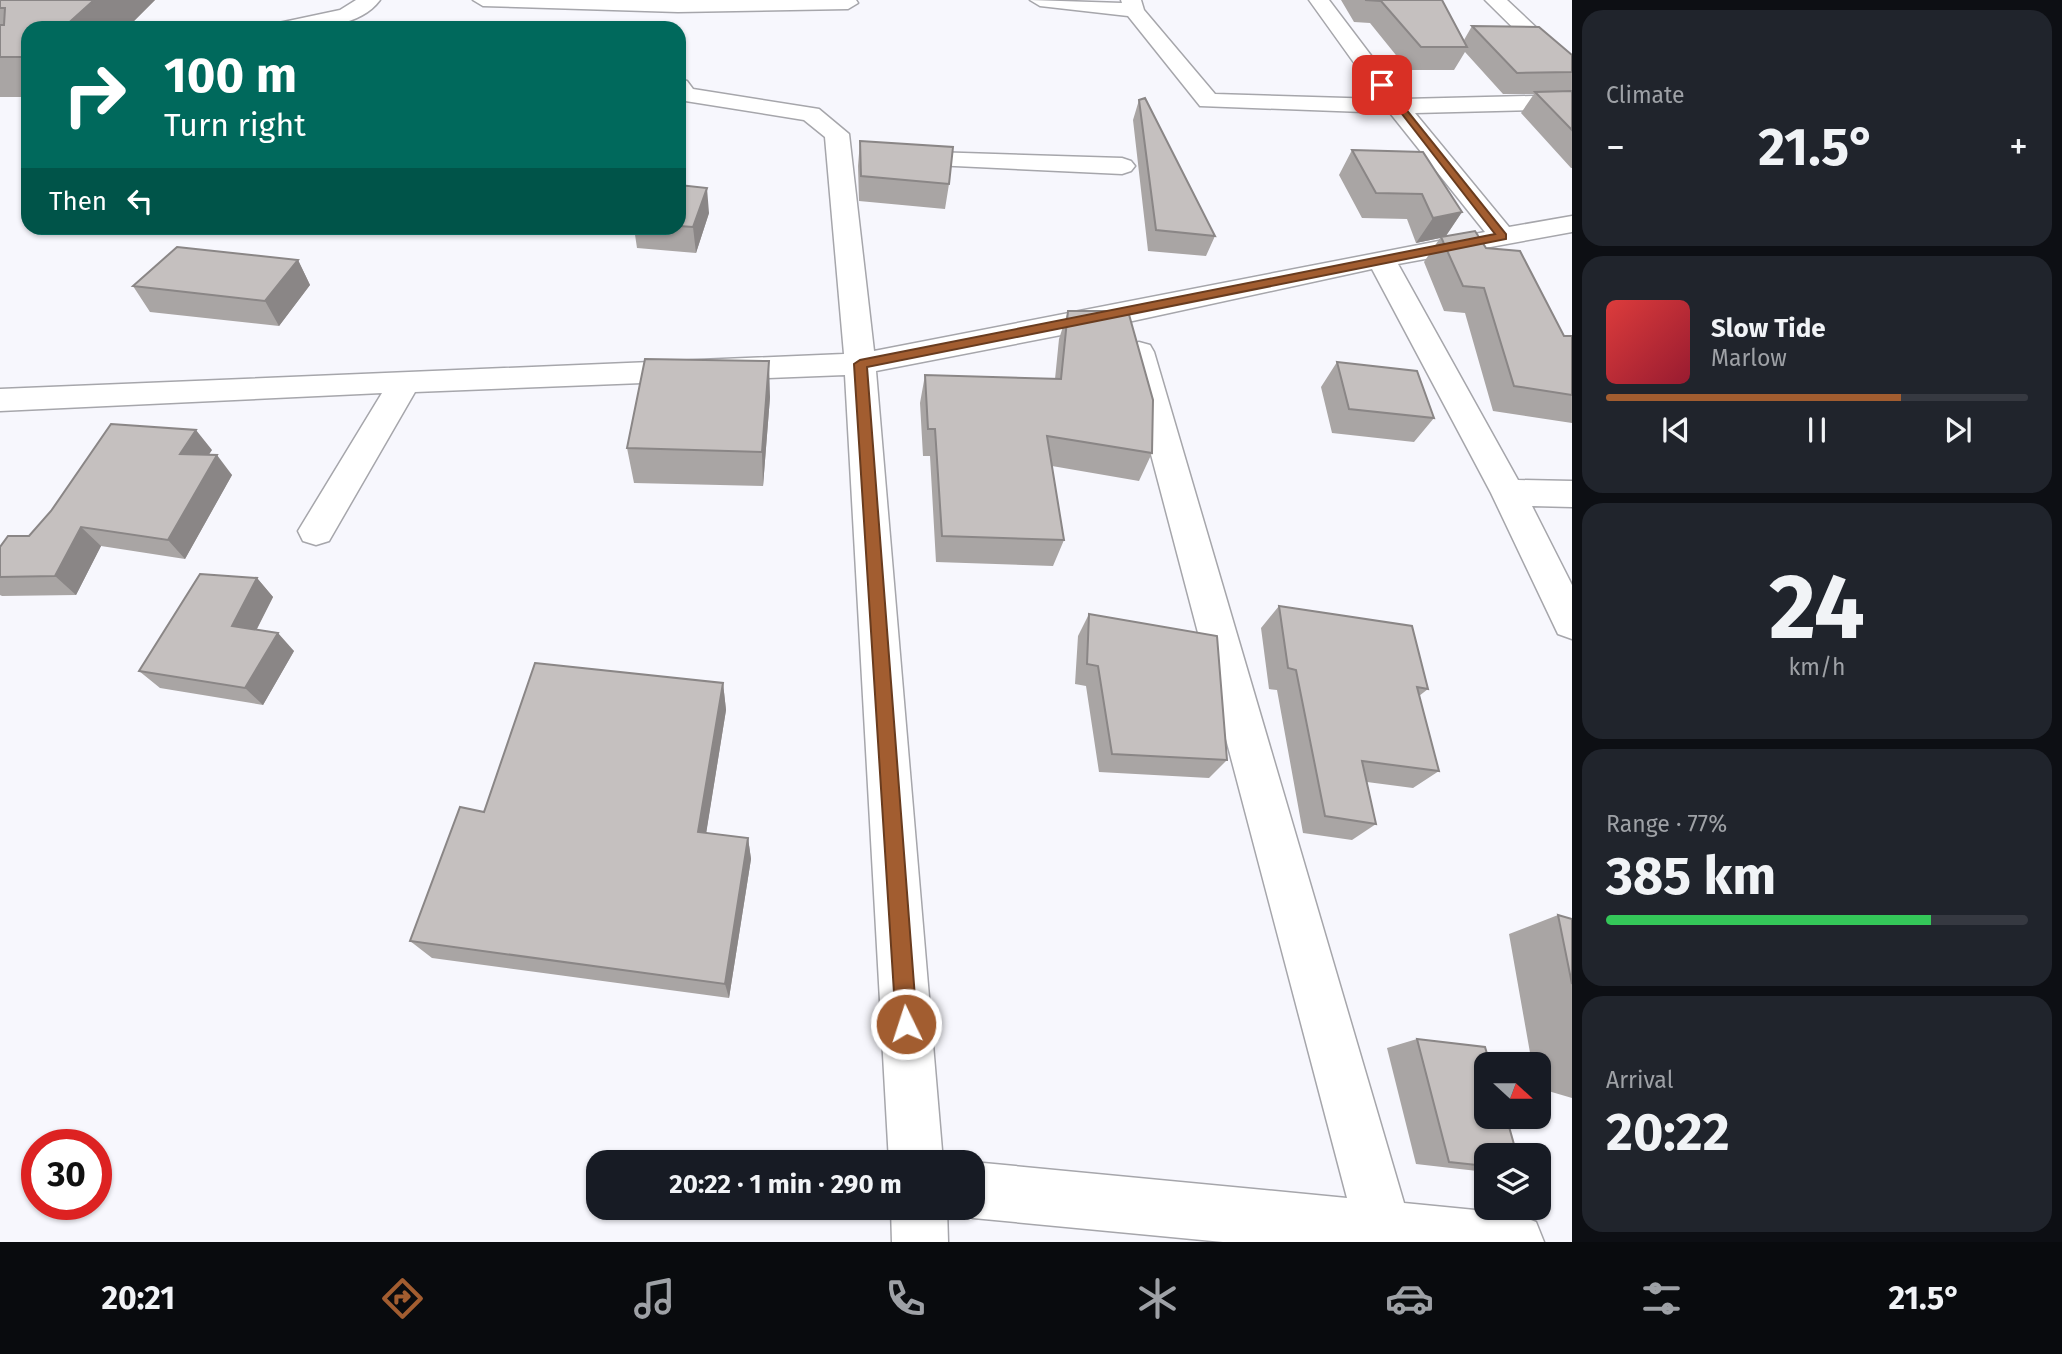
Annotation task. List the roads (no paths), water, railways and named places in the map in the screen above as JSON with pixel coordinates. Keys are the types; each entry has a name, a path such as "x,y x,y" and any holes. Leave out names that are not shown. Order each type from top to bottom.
{"street":[{"path":"316,21 346,15 370,0"},
{"path":"483,0 678,6 848,3"},
{"path":"1040,0 1045,3 1133,6 1208,101 1397,106 1572,102"},
{"path":"1319,0 1397,106 1502,236"},
{"path":"1495,0 1572,73"},
{"path":"676,21 678,6"},
{"path":"686,95 811,114 838,134 860,364 915,1150"},
{"path":"840,155 1122,166"},
{"path":"0,400 860,364 1128,313 1381,259 1572,224"},
{"path":"1381,259 1508,493 1572,623"},
{"path":"1128,313 1385,1236"},
{"path":"316,531 405,381"},
{"path":"1508,493 1572,494"},
{"path":"985,1191 1385,1236 1517,1242"},
{"path":"919,1220 920,1242"}]}
